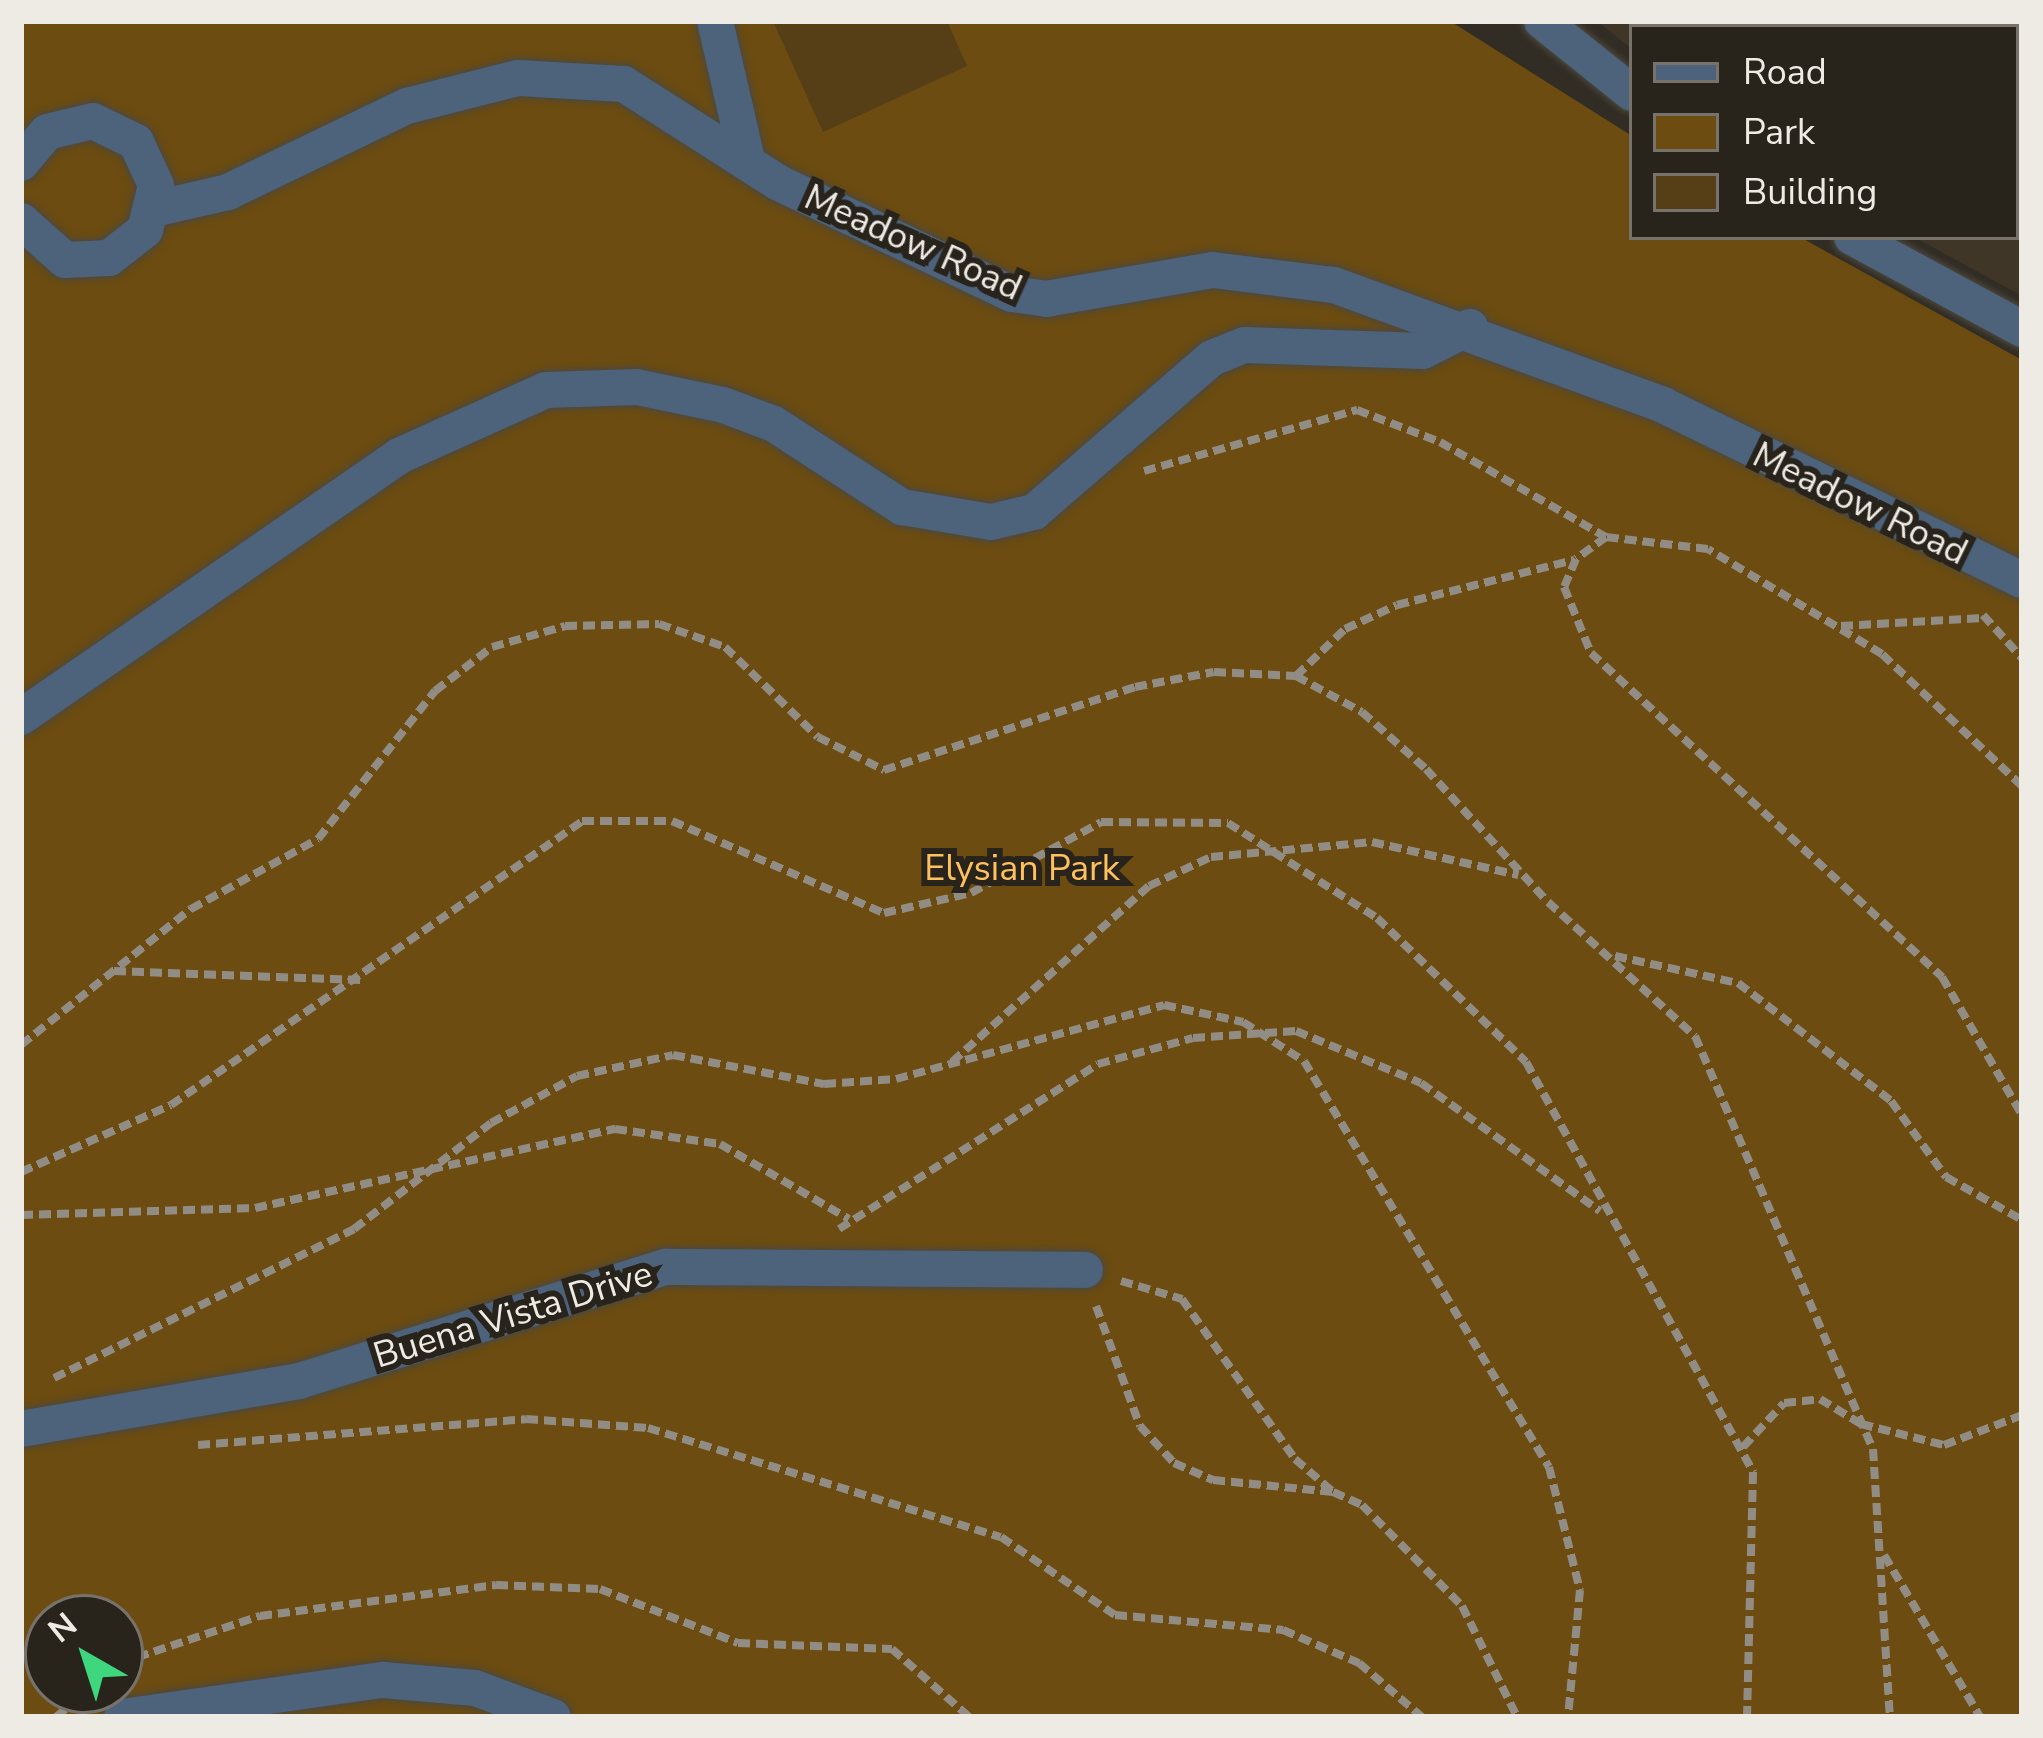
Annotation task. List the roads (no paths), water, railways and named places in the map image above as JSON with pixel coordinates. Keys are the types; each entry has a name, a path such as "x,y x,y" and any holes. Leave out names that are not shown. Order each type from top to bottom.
{"street":[{"path":"715,21 746,155"},
{"path":"1542,21 1629,91"},
{"name":"Meadow Road","path":"154,209 228,192 407,106 518,78 624,84 746,155 777,182 1012,294 1046,299 1213,270 1334,285 1470,327 1663,405 2022,580"},
{"path":"21,163 70,122 116,128 149,162 154,209 130,247 87,263 44,250 21,221"},
{"path":"1858,240 2022,329"},
{"path":"21,717 399,456 546,390 638,387 723,405 947,522 1034,512 1229,351 1423,351 1470,327"},
{"name":"Buena Vista Drive","path":"21,1429 299,1381 667,1267 801,1263 1084,1270"},
{"path":"122,1717 383,1680 475,1688 553,1717"}],"railway":[{"path":"1980,21 1984,24"}],"park label":[{"name":"Elysian Park","path":"1022,869"}]}
